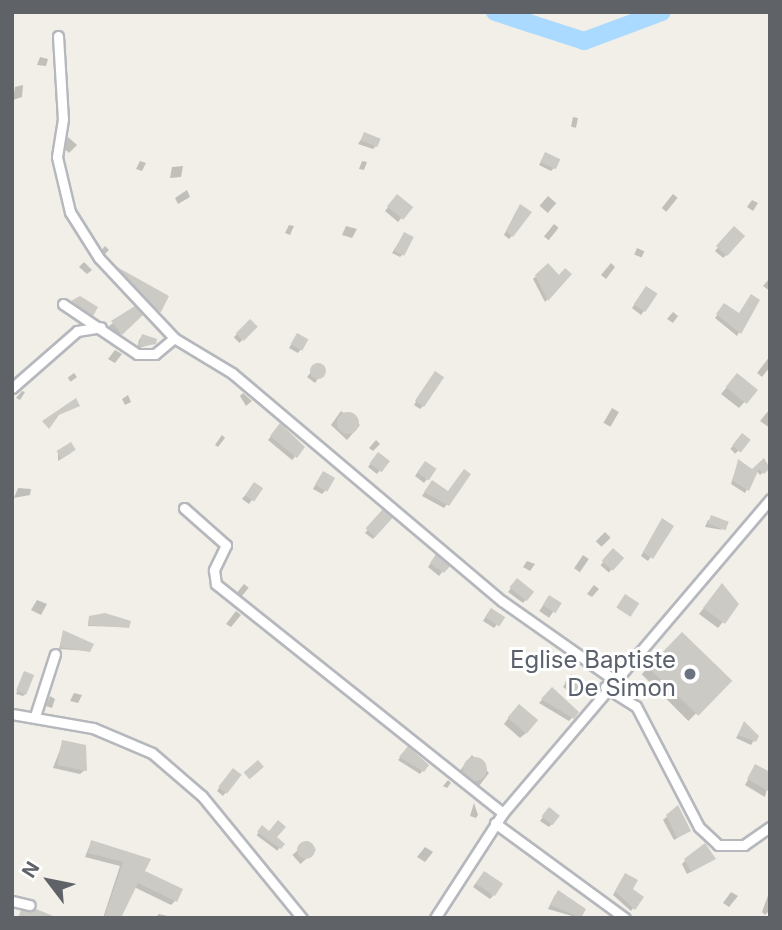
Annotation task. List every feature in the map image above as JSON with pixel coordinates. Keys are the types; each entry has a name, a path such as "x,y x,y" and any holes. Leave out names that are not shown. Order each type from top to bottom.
{"street":[{"path":"58,36 63,119 57,157 70,212 99,258 174,338 232,373 502,601 613,678"},
{"path":"64,304 137,354 155,354 174,338"},
{"path":"12,388 77,331 101,327"},
{"path":"436,918 495,823 605,687 672,619 770,499"},
{"path":"184,508 226,545 214,570 216,584 503,813"},
{"path":"35,716 55,654"},
{"path":"605,687 636,706 699,827 718,845 744,845 770,827"},
{"path":"12,714 35,716 118,737 180,774 302,918"},
{"path":"495,823 625,918"},
{"path":"12,901 30,905"}],"building":[{"path":"364,132 381,139 377,147 361,140"},
{"path":"545,152 560,159 556,169 540,162"},
{"path":"397,194 413,207 403,220 387,206"},
{"path":"520,204 532,212 513,237 506,231"},
{"path":"734,226 745,236 727,256 716,246"},
{"path":"404,232 414,237 404,256 394,251"},
{"path":"548,263 559,275 565,268 572,274 548,301 535,275"},
{"path":"117,267 169,296 161,312 158,311"},
{"path":"646,286 658,294 645,312 634,304"},
{"path":"751,294 760,300 741,334 716,314 724,303 739,313"},
{"path":"80,296 98,307 93,316 71,301"},
{"path":"135,306 143,315 122,335 111,321"},
{"path":"250,319 258,327 244,341 236,333"},
{"path":"297,333 308,339 302,351 291,344"},
{"path":"142,334 157,339 156,344 139,347"},
{"path":"318,363 324,365 324,377 318,379 312,377 310,371 312,365"},
{"path":"435,371 444,377 424,407 415,401"},
{"path":"737,373 758,390 747,404 726,387"},
{"path":"76,398 80,406 59,415 49,429 42,421"},
{"path":"344,412 352,412 359,419 359,427 352,434 344,434 337,427 337,419"},
{"path":"280,423 305,447 297,458 270,436"},
{"path":"742,433 751,440 741,452 732,446"},
{"path":"71,442 76,450 61,459 57,451"},
{"path":"378,452 390,461 382,472 370,463"},
{"path":"764,458 770,468 764,474 759,469 749,491 733,481 738,459 752,469"},
{"path":"425,461 437,469 429,480 417,473"},
{"path":"464,469 471,474 449,506 424,492 432,480 448,491"},
{"path":"323,471 335,478 327,492 315,485"},
{"path":"254,482 263,488 254,501 245,495"},
{"path":"383,509 393,518 375,537 366,528"},
{"path":"711,515 729,522 726,530 708,523"},
{"path":"662,518 674,526 653,559 643,552"},
{"path":"613,548 624,558 613,571 602,561"},
{"path":"436,554 450,566 444,573 430,563"},
{"path":"517,578 534,592 527,601 509,587"},
{"path":"722,583 739,604 725,624 703,608"},
{"path":"625,594 639,603 631,617 616,607"},
{"path":"549,595 562,603 555,613 543,605"},
{"path":"491,608 505,617 499,626 485,617"},
{"path":"105,613 131,621 129,628 88,625 89,616"},
{"path":"63,630 94,644 90,652 60,647"},
{"name":"Eglise Baptiste De Simon","path":"682,632 732,681 698,716 648,667"},
{"path":"24,671 34,675 26,695 16,690"},
{"path":"571,674 586,685 580,694 565,683"},
{"path":"552,687 579,712 574,719 541,699"},
{"path":"519,704 538,720 527,734 507,718"},
{"path":"744,721 759,736 756,742 738,735"},
{"path":"62,740 86,745 87,771 57,765"},
{"path":"408,746 429,765 424,772 399,757"},
{"path":"475,757 486,764 487,769 480,780 475,781 464,774 463,769 470,758"},
{"path":"258,760 264,767 250,779 244,772"},
{"path":"755,764 770,772 770,792 747,779"},
{"path":"233,768 242,775 227,794 218,787"},
{"path":"678,805 691,831 677,838 666,815"},
{"path":"549,807 560,816 552,825 541,816"},
{"path":"278,820 286,827 277,837 285,844 281,849 257,832 262,825 269,831"},
{"path":"91,840 151,859 145,871 183,889 177,902 138,883 121,918 104,918 123,862 88,853"},
{"path":"302,841 310,841 315,850 313,857 302,859 297,854 297,846"},
{"path":"705,843 716,859 691,872 684,859"},
{"path":"484,871 503,884 495,896 476,883"},
{"path":"625,873 638,880 633,889 644,897 635,910 615,891"},
{"path":"558,890 586,909 581,918 550,905"},
{"path":"36,909 58,918 18,918 21,910"}],"waterway":[{"path":"495,12 584,41 662,12"}],"place":[{"name":"Eglise Baptiste De Simon","path":"690,674"}]}
